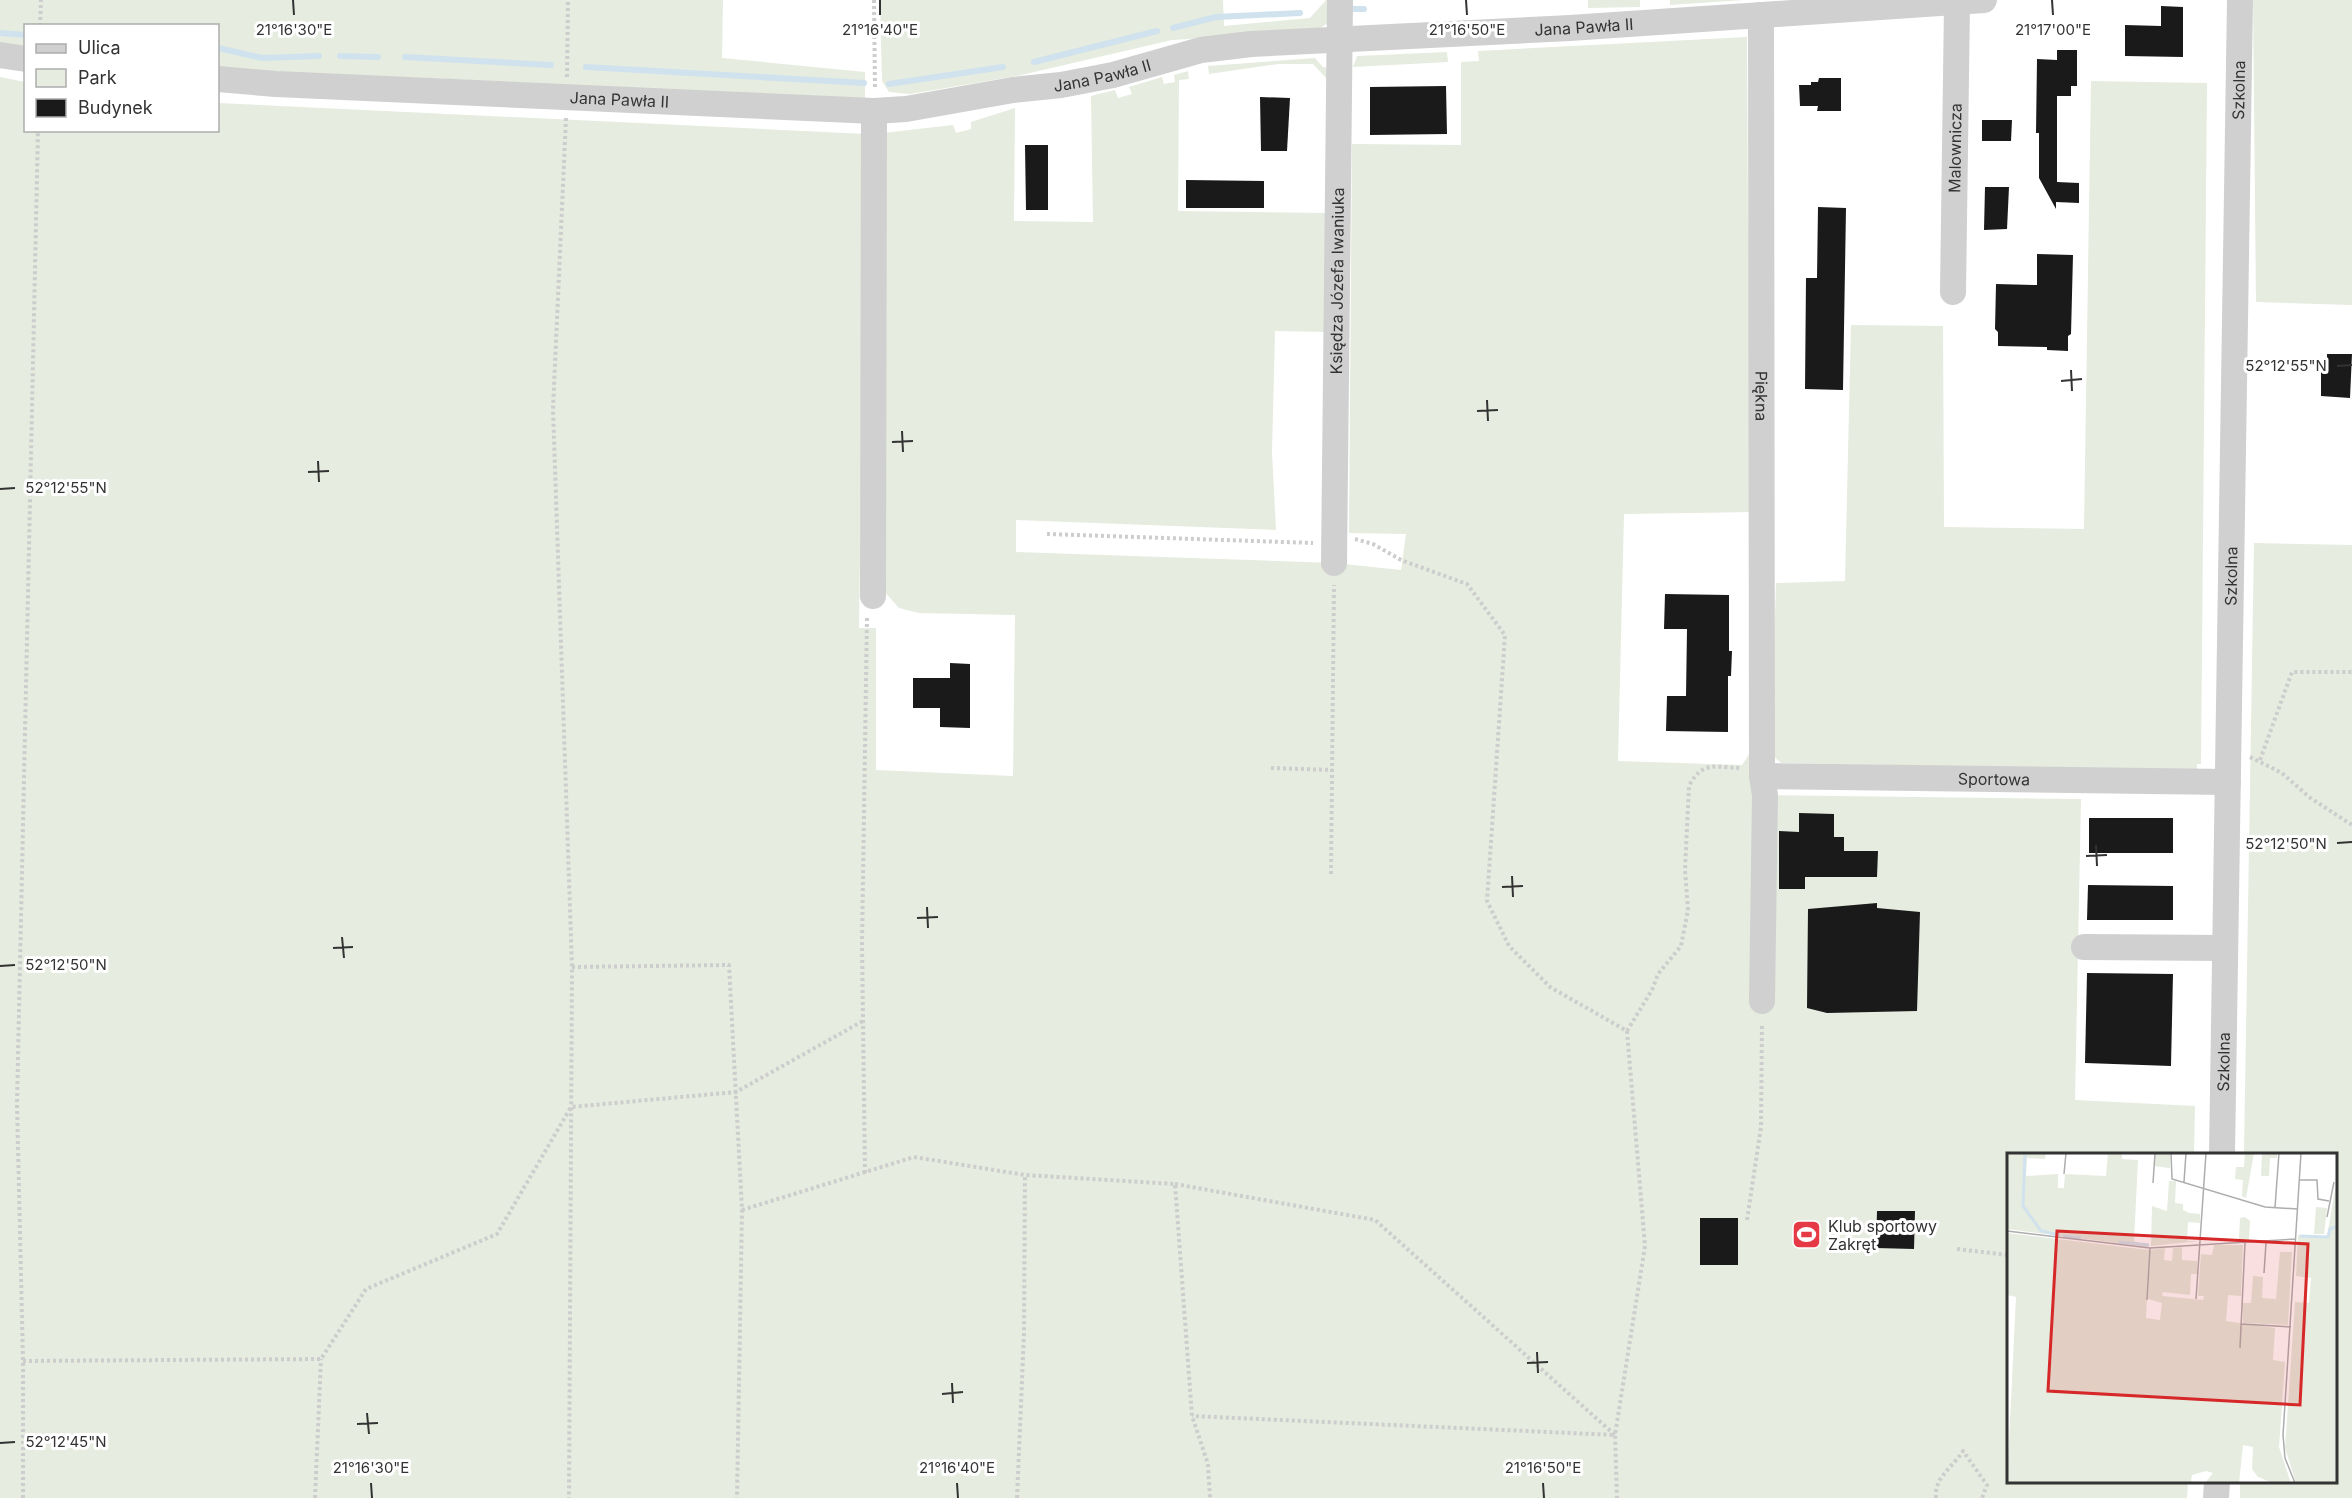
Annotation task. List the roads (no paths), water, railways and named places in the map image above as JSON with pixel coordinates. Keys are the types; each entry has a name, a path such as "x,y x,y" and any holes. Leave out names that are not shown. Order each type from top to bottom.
{"street":[{"name":"Księdza Józefa Iwaniuka","path":"1335,547 1340,0"},
{"name":"Jana Pawła II","path":"219,79 276,84 874,111 906,109 1013,90 1061,85 1113,75 1201,50 1251,44 1957,4 1984,0"},
{"name":"Szkolna","path":"2222,1153 2240,0"},
{"name":"Malownicza","path":"1953,292 1957,4"},
{"name":"Piękna","path":"1761,15 1762,776 1765,795 1762,1001"},
{"path":"0,55 24,58"},
{"path":"873,596 874,111"},
{"name":"Sportowa","path":"1762,776 2228,782"},
{"path":"2084,946 2225,948"},
{"path":"2216,1498 2217,1483"}],"waterway":[{"path":"1354,9 1364,9"},
{"path":"1173,28 1216,17 1300,13"},
{"path":"1034,62 1157,31"},
{"path":"0,33 24,35"},
{"path":"219,48 262,58 319,56"},
{"path":"340,56 378,57"},
{"path":"405,57 551,65"},
{"path":"586,67 864,83"},
{"path":"889,84 1003,67"}],"place":[{"name":"Klub sportowy Zakręt","path":"1807,1235"}]}
